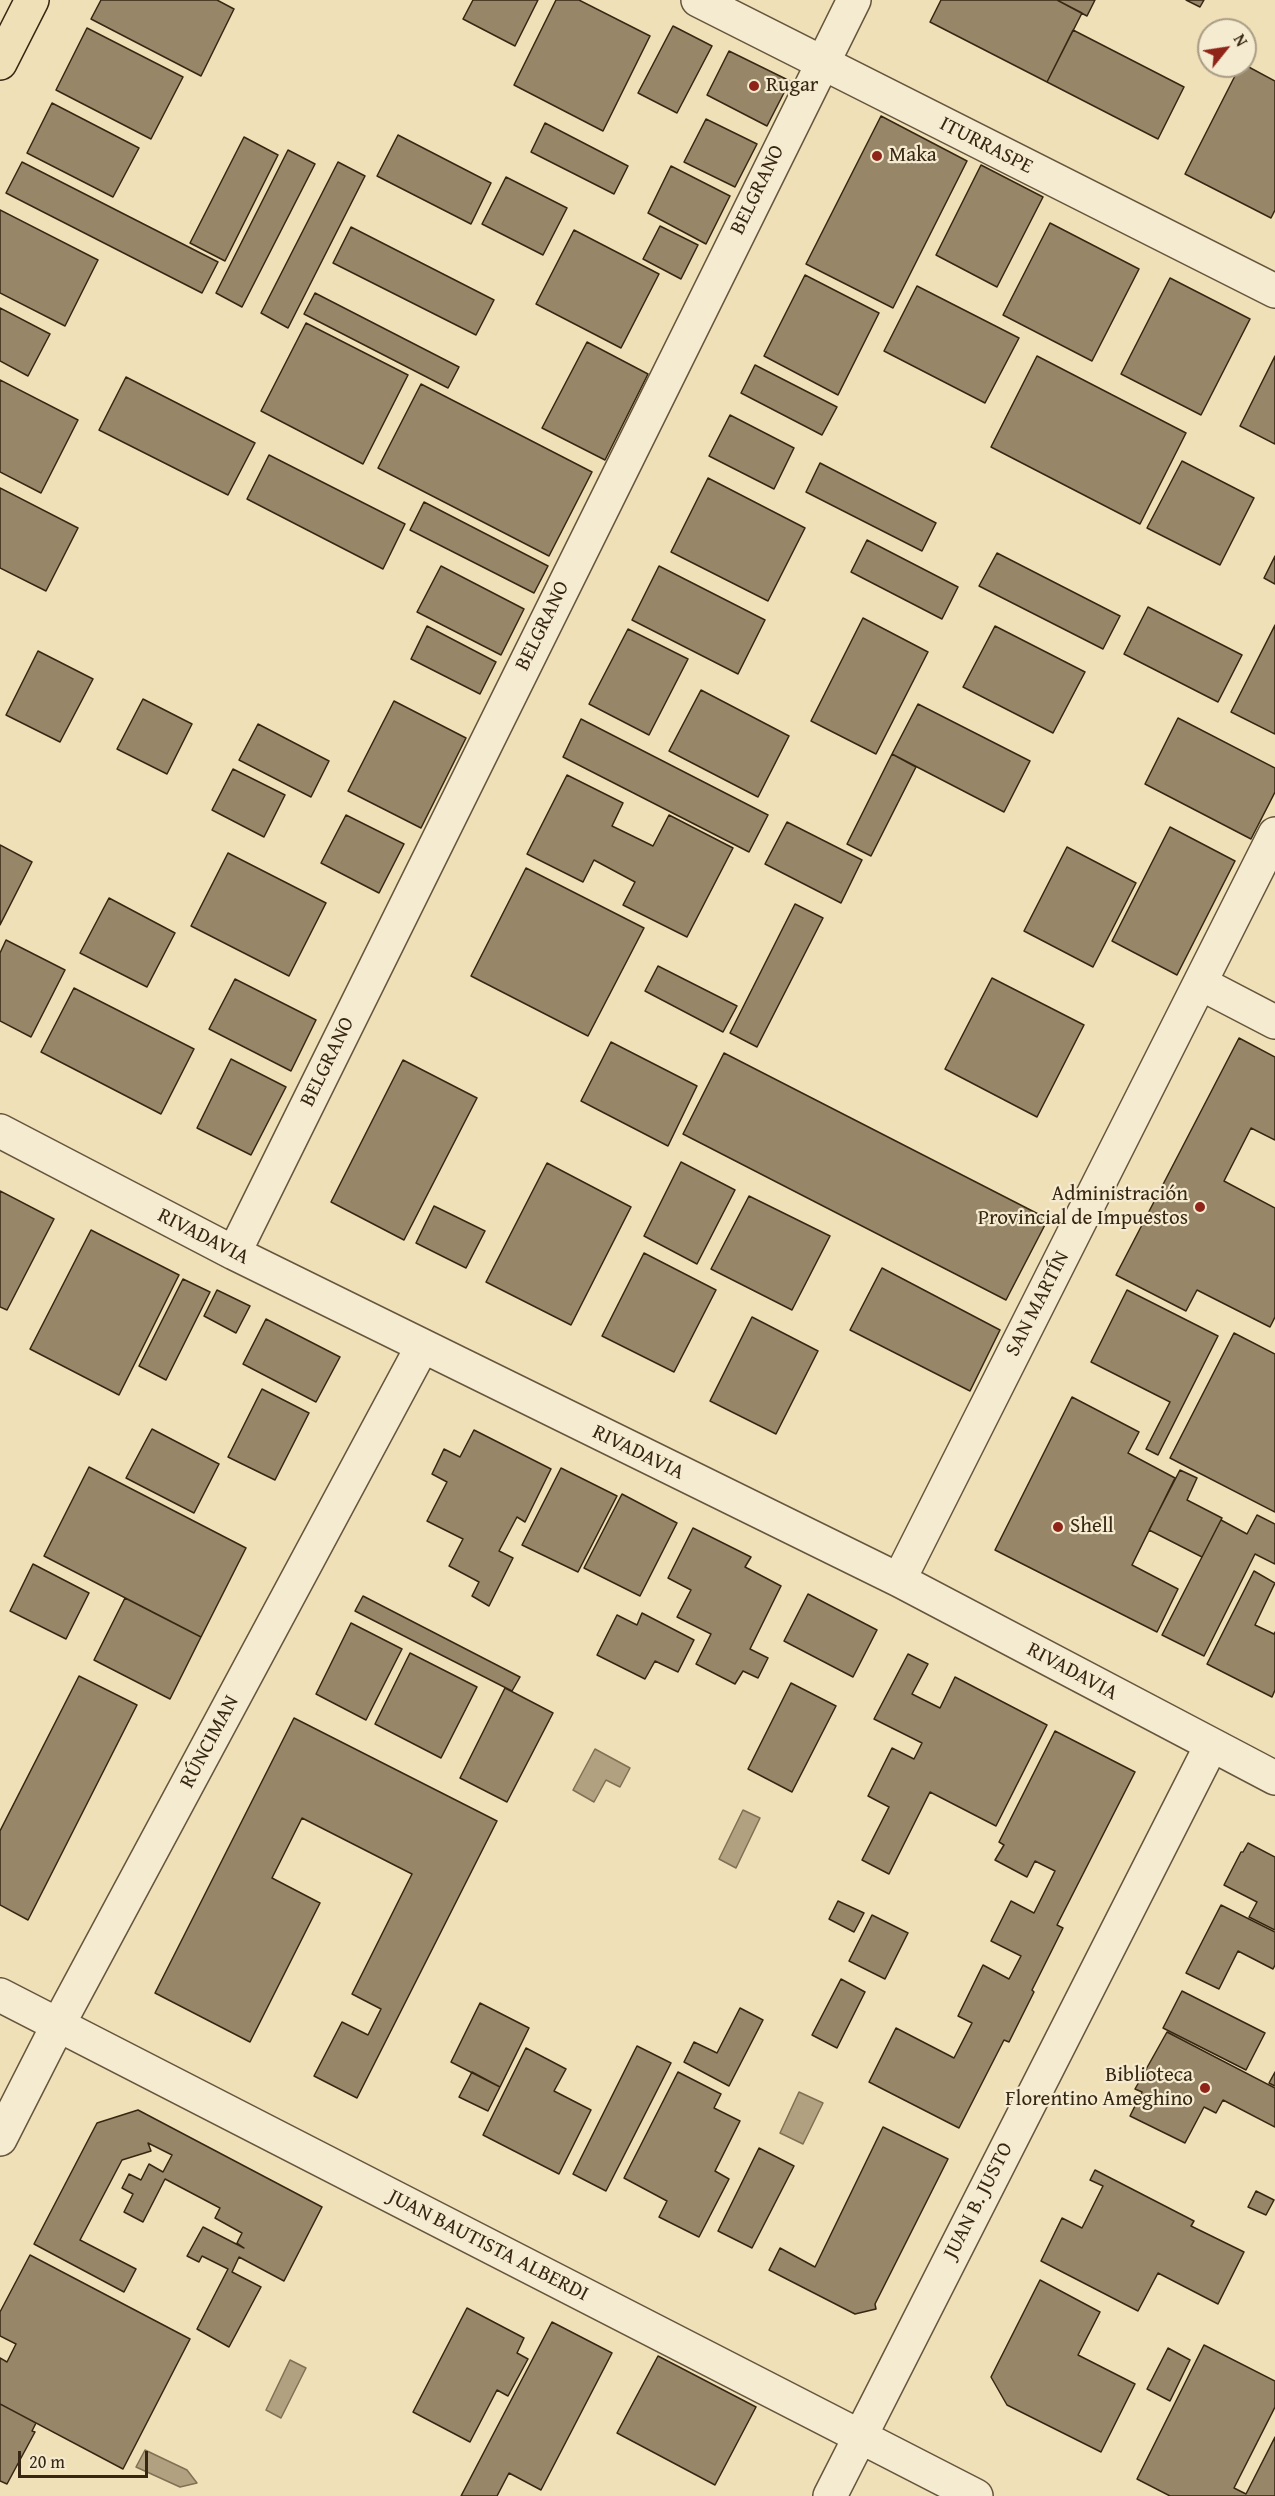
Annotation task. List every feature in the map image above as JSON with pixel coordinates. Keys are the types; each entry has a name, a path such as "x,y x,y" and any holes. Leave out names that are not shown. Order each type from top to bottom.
{"main road":[{"path":"0,63 32,0"}],"street":[{"name":"ITURRASPE","path":"698,0 1275,291"},
{"name":"BELGRANO","path":"234,1253 854,0"},
{"name":"SAN MARTÍN","path":"898,1581 1275,834"},
{"path":"1200,983 1275,1022"},
{"name":"RIVADAVIA","path":"0,1131 234,1253 898,1581 1275,1778"},
{"name":"RÚNCIMAN","path":"0,2139 58,2025 422,1347"},
{"name":"JUAN B. JUSTO","path":"830,2496 1211,1746"},
{"name":"JUAN BAUTISTA ALBERDI","path":"0,1995 859,2438 976,2496"}],"shaded area":[{"path":"595,1749 630,1768 620,1787 606,1780 594,1802 573,1790"},
{"path":"743,1810 760,1818 736,1868 719,1859"},
{"path":"799,2092 823,2103 803,2144 780,2133"},
{"path":"290,2360 306,2368 281,2418 266,2410"},
{"path":"145,2450 187,2470 197,2483 180,2487 136,2467"}],"building":[{"path":"101,0 217,0 234,9 201,76 91,19"},
{"path":"473,0 538,0 515,46 463,19"},
{"path":"556,0 579,0 650,36 603,131 514,85"},
{"path":"941,0 1057,0 1082,13 1047,82 930,22"},
{"path":"1057,0 1095,0 1087,16"},
{"path":"1186,0 1204,0 1200,7"},
{"path":"673,26 712,46 677,113 638,93"},
{"path":"87,28 183,77 151,139 56,90"},
{"path":"1073,30 1184,87 1158,139 1047,82"},
{"path":"729,51 790,81 767,126 707,95"},
{"path":"1257,71 1275,81 1275,210 1271,218 1185,174 1234,78 1257,78"},
{"path":"52,103 139,148 113,197 27,153"},
{"path":"881,116 967,161 893,308 806,264"},
{"path":"706,119 757,144 735,187 684,162"},
{"path":"545,123 628,166 614,194 531,152"},
{"path":"398,135 491,183 471,224 377,176"},
{"path":"244,137 278,155 225,261 190,243"},
{"path":"288,150 315,164 242,307 216,293"},
{"path":"22,162 218,262 202,293 6,193"},
{"path":"338,162 365,176 288,328 261,313"},
{"path":"981,165 1043,197 997,287 936,255"},
{"path":"671,166 730,196 706,244 648,213"},
{"path":"506,177 567,208 543,255 482,224"},
{"path":"0,210 98,260 65,326 0,293"},
{"path":"1050,223 1139,269 1092,361 1003,315"},
{"path":"660,226 698,245 681,279 643,259"},
{"path":"351,227 494,300 476,335 333,263"},
{"path":"574,230 659,274 621,348 536,304"},
{"path":"805,275 879,313 838,395 764,356"},
{"path":"1170,278 1250,319 1201,415 1121,374"},
{"path":"917,286 1019,338 985,403 884,351"},
{"path":"315,293 459,367 448,388 304,314"},
{"path":"0,308 50,334 28,376 0,361"},
{"path":"306,323 408,375 363,464 261,411"},
{"path":"587,342 648,374 605,460 542,428"},
{"path":"1037,356 1186,433 1140,524 991,447"},
{"path":"1275,356 1275,444 1240,426"},
{"path":"755,365 837,407 822,435 741,393"},
{"path":"126,377 255,443 228,495 99,430"},
{"path":"0,380 78,420 41,493 0,472"},
{"path":"421,384 592,472 549,556 378,468"},
{"path":"730,415 794,448 774,489 709,456"},
{"path":"269,455 405,524 383,569 247,499"},
{"path":"1182,461 1254,498 1220,565 1147,528"},
{"path":"820,463 936,523 922,551 806,492"},
{"path":"708,478 805,528 768,601 671,552"},
{"path":"0,488 78,528 46,591 0,568"},
{"path":"424,502 548,566 534,593 410,530"},
{"path":"867,540 958,587 942,619 851,572"},
{"path":"997,553 1120,616 1103,649 979,586"},
{"path":"1275,556 1275,584 1264,578"},
{"path":"441,566 524,609 501,655 417,612"},
{"path":"659,566 765,620 738,674 632,620"},
{"path":"1148,607 1242,655 1218,702 1124,654"},
{"path":"863,618 928,652 876,754 811,721"},
{"path":"1275,625 1275,734 1231,712"},
{"path":"427,626 496,662 480,694 411,659"},
{"path":"995,626 1085,672 1053,733 963,687"},
{"path":"628,629 688,659 649,735 589,704"},
{"path":"38,651 93,679 60,742 6,715"},
{"path":"701,690 789,736 758,797 669,751"},
{"path":"143,699 192,724 167,774 117,749"},
{"path":"394,701 466,738 421,828 348,791"},
{"path":"918,704 1030,761 1004,812 892,754"},
{"path":"1178,718 1275,768 1275,792 1251,839 1145,784"},
{"path":"581,719 768,815 749,852 563,757"},
{"path":"258,724 329,761 311,797 239,760"},
{"path":"892,754 916,767 871,856 847,844"},
{"path":"233,769 285,795 264,837 212,810"},
{"path":"567,775 623,803 612,826 653,846 669,815 733,848 687,937 623,905 635,882 594,860 583,882 527,854"},
{"path":"346,815 404,844 379,893 321,863"},
{"path":"787,822 862,860 841,903 765,864"},
{"path":"1170,827 1235,861 1177,975 1112,941"},
{"path":"0,845 32,862 0,925"},
{"path":"1067,847 1136,883 1093,967 1024,931"},
{"path":"228,853 326,903 289,976 191,926"},
{"path":"526,868 644,928 588,1036 471,976"},
{"path":"109,898 175,933 147,987 80,953"},
{"path":"795,904 823,918 757,1047 730,1033"},
{"path":"6,940 65,970 31,1037 0,1021 0,953"},
{"path":"658,966 737,1006 723,1032 645,991"},
{"path":"992,978 1084,1025 1037,1117 945,1069"},
{"path":"235,979 316,1020 291,1071 209,1029"},
{"path":"74,988 194,1049 161,1114 41,1052"},
{"path":"1239,1038 1275,1057 1275,1140 1251,1128 1224,1181 1275,1208 1275,1317 1270,1327 1197,1290 1186,1311 1116,1275"},
{"path":"611,1042 697,1086 668,1146 581,1101"},
{"path":"724,1053 1048,1219 1006,1300 683,1134"},
{"path":"231,1059 286,1087 251,1155 197,1128"},
{"path":"403,1060 477,1098 404,1240 331,1202"},
{"path":"681,1162 735,1190 697,1264 644,1236"},
{"path":"547,1163 631,1207 571,1325 486,1282"},
{"path":"0,1191 54,1219 7,1310 0,1307"},
{"path":"749,1196 830,1236 792,1310 711,1269"},
{"path":"434,1206 485,1231 466,1268 416,1243"},
{"path":"91,1230 179,1275 119,1395 30,1349"},
{"path":"644,1253 716,1290 674,1372 602,1336"},
{"path":"882,1268 1000,1330 970,1391 850,1330"},
{"path":"183,1279 210,1292 166,1380 139,1366"},
{"path":"217,1290 250,1306 236,1333 204,1316"},
{"path":"1127,1290 1218,1336 1158,1455 1146,1449 1170,1402 1091,1362"},
{"path":"752,1317 818,1351 776,1434 710,1401"},
{"path":"266,1319 340,1357 316,1402 243,1364"},
{"path":"1234,1333 1275,1354 1275,1512 1170,1458"},
{"path":"262,1389 309,1413 275,1480 228,1457"},
{"path":"1072,1397 1139,1432 1128,1453 1175,1478 1132,1565 1178,1589 1157,1632 995,1550"},
{"path":"152,1429 219,1464 194,1513 126,1478"},
{"path":"474,1430 551,1469 525,1522 517,1517 499,1551 513,1558 489,1606 472,1596 479,1582 449,1566 463,1539 427,1521 447,1482 432,1474 444,1449 460,1457"},
{"path":"89,1467 246,1548 201,1637 44,1556"},
{"path":"561,1468 617,1496 578,1572 522,1545"},
{"path":"1180,1470 1197,1478 1187,1500 1222,1518 1202,1557 1149,1530"},
{"path":"622,1494 677,1523 640,1596 584,1568"},
{"path":"1257,1515 1275,1524 1275,1564 1255,1554 1204,1656 1162,1635 1221,1520 1247,1534"},
{"path":"693,1528 751,1557 745,1567 781,1586 750,1649 768,1658 758,1678 743,1671 735,1684 696,1664 711,1634 677,1617 691,1590 668,1578"},
{"path":"33,1564 89,1593 66,1639 10,1611"},
{"path":"1254,1571 1275,1583 1255,1625 1274,1634 1275,1632 1275,1690 1272,1697 1207,1664"},
{"path":"808,1594 877,1630 853,1677 784,1641"},
{"path":"363,1596 520,1677 512,1691 355,1611"},
{"path":"125,1598 201,1637 170,1699 94,1660"},
{"path":"642,1613 694,1640 678,1672 655,1661 645,1679 597,1655 617,1615 637,1625"},
{"path":"351,1623 402,1649 366,1720 316,1694"},
{"path":"410,1653 477,1687 441,1758 375,1724"},
{"path":"908,1654 928,1664 912,1694 940,1708 955,1677 1047,1725 996,1826 930,1792 889,1874 862,1860 889,1807 868,1796 892,1748 914,1759 922,1743 874,1719"},
{"path":"79,1676 137,1705 28,1920 0,1905 0,1831"},
{"path":"791,1683 836,1706 792,1792 748,1769"},
{"path":"505,1688 553,1713 507,1802 460,1778"},
{"path":"294,1718 497,1821 357,2098 314,2076 342,2022 368,2035 381,2009 352,1994 412,1874 302,1818 272,1878 320,1903 250,2042 155,1993"},
{"path":"1055,1731 1135,1772 1057,1925 1063,1928 1032,1990 1034,1992 1009,2042 1004,2040 959,2128 869,2082 896,2028 954,2058 972,2023 958,2016 983,1965 1009,1979 1021,1956 991,1941 1011,1901 1034,1913 1055,1871 1035,1861 1027,1877 995,1860 1004,1845 999,1842"},
{"path":"1248,1843 1275,1857 1275,1930 1249,1917 1257,1902 1224,1885"},
{"path":"838,1901 864,1913 854,1932 829,1919"},
{"path":"1221,1905 1275,1932 1275,1965 1273,1969 1238,1951 1219,1989 1186,1973"},
{"path":"872,1915 908,1933 885,1979 849,1961"},
{"path":"841,1979 865,1992 837,2048 812,2035"},
{"path":"1182,1991 1265,2033 1246,2070 1163,2028"},
{"path":"480,2003 529,2028 500,2087 451,2062"},
{"path":"740,2008 763,2020 729,2086 684,2062 694,2042 717,2053"},
{"name":"Biblioteca Florentino Ameghino","path":"1167,2032 1275,2088 1275,2127 1223,2100 1216,2113 1204,2107 1185,2143 1130,2116 1142,2092 1135,2089"},
{"path":"637,2046 671,2063 606,2191 573,2174"},
{"path":"526,2048 566,2069 554,2091 591,2110 559,2174 483,2135"},
{"path":"472,2072 500,2087 488,2111 459,2097"},
{"path":"678,2072 721,2094 714,2108 740,2121 715,2171 729,2179 699,2237 659,2217 667,2201 624,2178"},
{"path":"1275,2072 1275,2086 1269,2083"},
{"path":"138,2110 322,2207 284,2281 239,2257 232,2272 261,2287 229,2347 197,2329 228,2269 202,2256 199,2262 187,2256 203,2227 244,2248 237,2243 242,2233 215,2218 220,2208 165,2179 143,2222 124,2212 133,2194 122,2188 129,2174 141,2180 149,2164 163,2172 172,2155 148,2143 151,2151 122,2160 80,2240 136,2269 124,2292 34,2244 97,2123"},
{"path":"883,2127 948,2159 875,2304 876,2309 855,2314 769,2270 780,2248 815,2267"},
{"path":"759,2148 794,2166 752,2248 718,2231"},
{"path":"1095,2170 1194,2221 1191,2226 1244,2252 1218,2304 1158,2273 1138,2311 1041,2261 1062,2218 1082,2228 1103,2186 1090,2180"},
{"path":"1256,2191 1274,2200 1266,2215 1248,2207"},
{"path":"30,2255 190,2339 123,2469 0,2404 0,2358 7,2362 16,2344 0,2336 0,2312"},
{"path":"1040,2280 1100,2312 1078,2355 1135,2384 1101,2452 1007,2405 991,2377"},
{"path":"467,2308 524,2338 517,2353 528,2359 508,2396 497,2390 470,2442 413,2412"},
{"path":"552,2322 612,2353 541,2490 509,2473 497,2496 461,2496"},
{"path":"1204,2345 1275,2381 1275,2407 1234,2488 1246,2494 1275,2437 1275,2496 1170,2496 1137,2479"},
{"path":"1168,2348 1190,2360 1170,2401 1147,2389"},
{"path":"658,2356 756,2407 715,2485 617,2433"},
{"path":"0,2404 36,2423 32,2431 35,2432 7,2484 0,2481"}],"place":[{"name":"Rugar","path":"754,86"},
{"name":"Maka","path":"877,156"},
{"name":"Administración Provincial de Impuestos","path":"1200,1207"},
{"name":"Shell","path":"1058,1527"},
{"name":"Biblioteca Florentino Ameghino","path":"1205,2088"}]}
